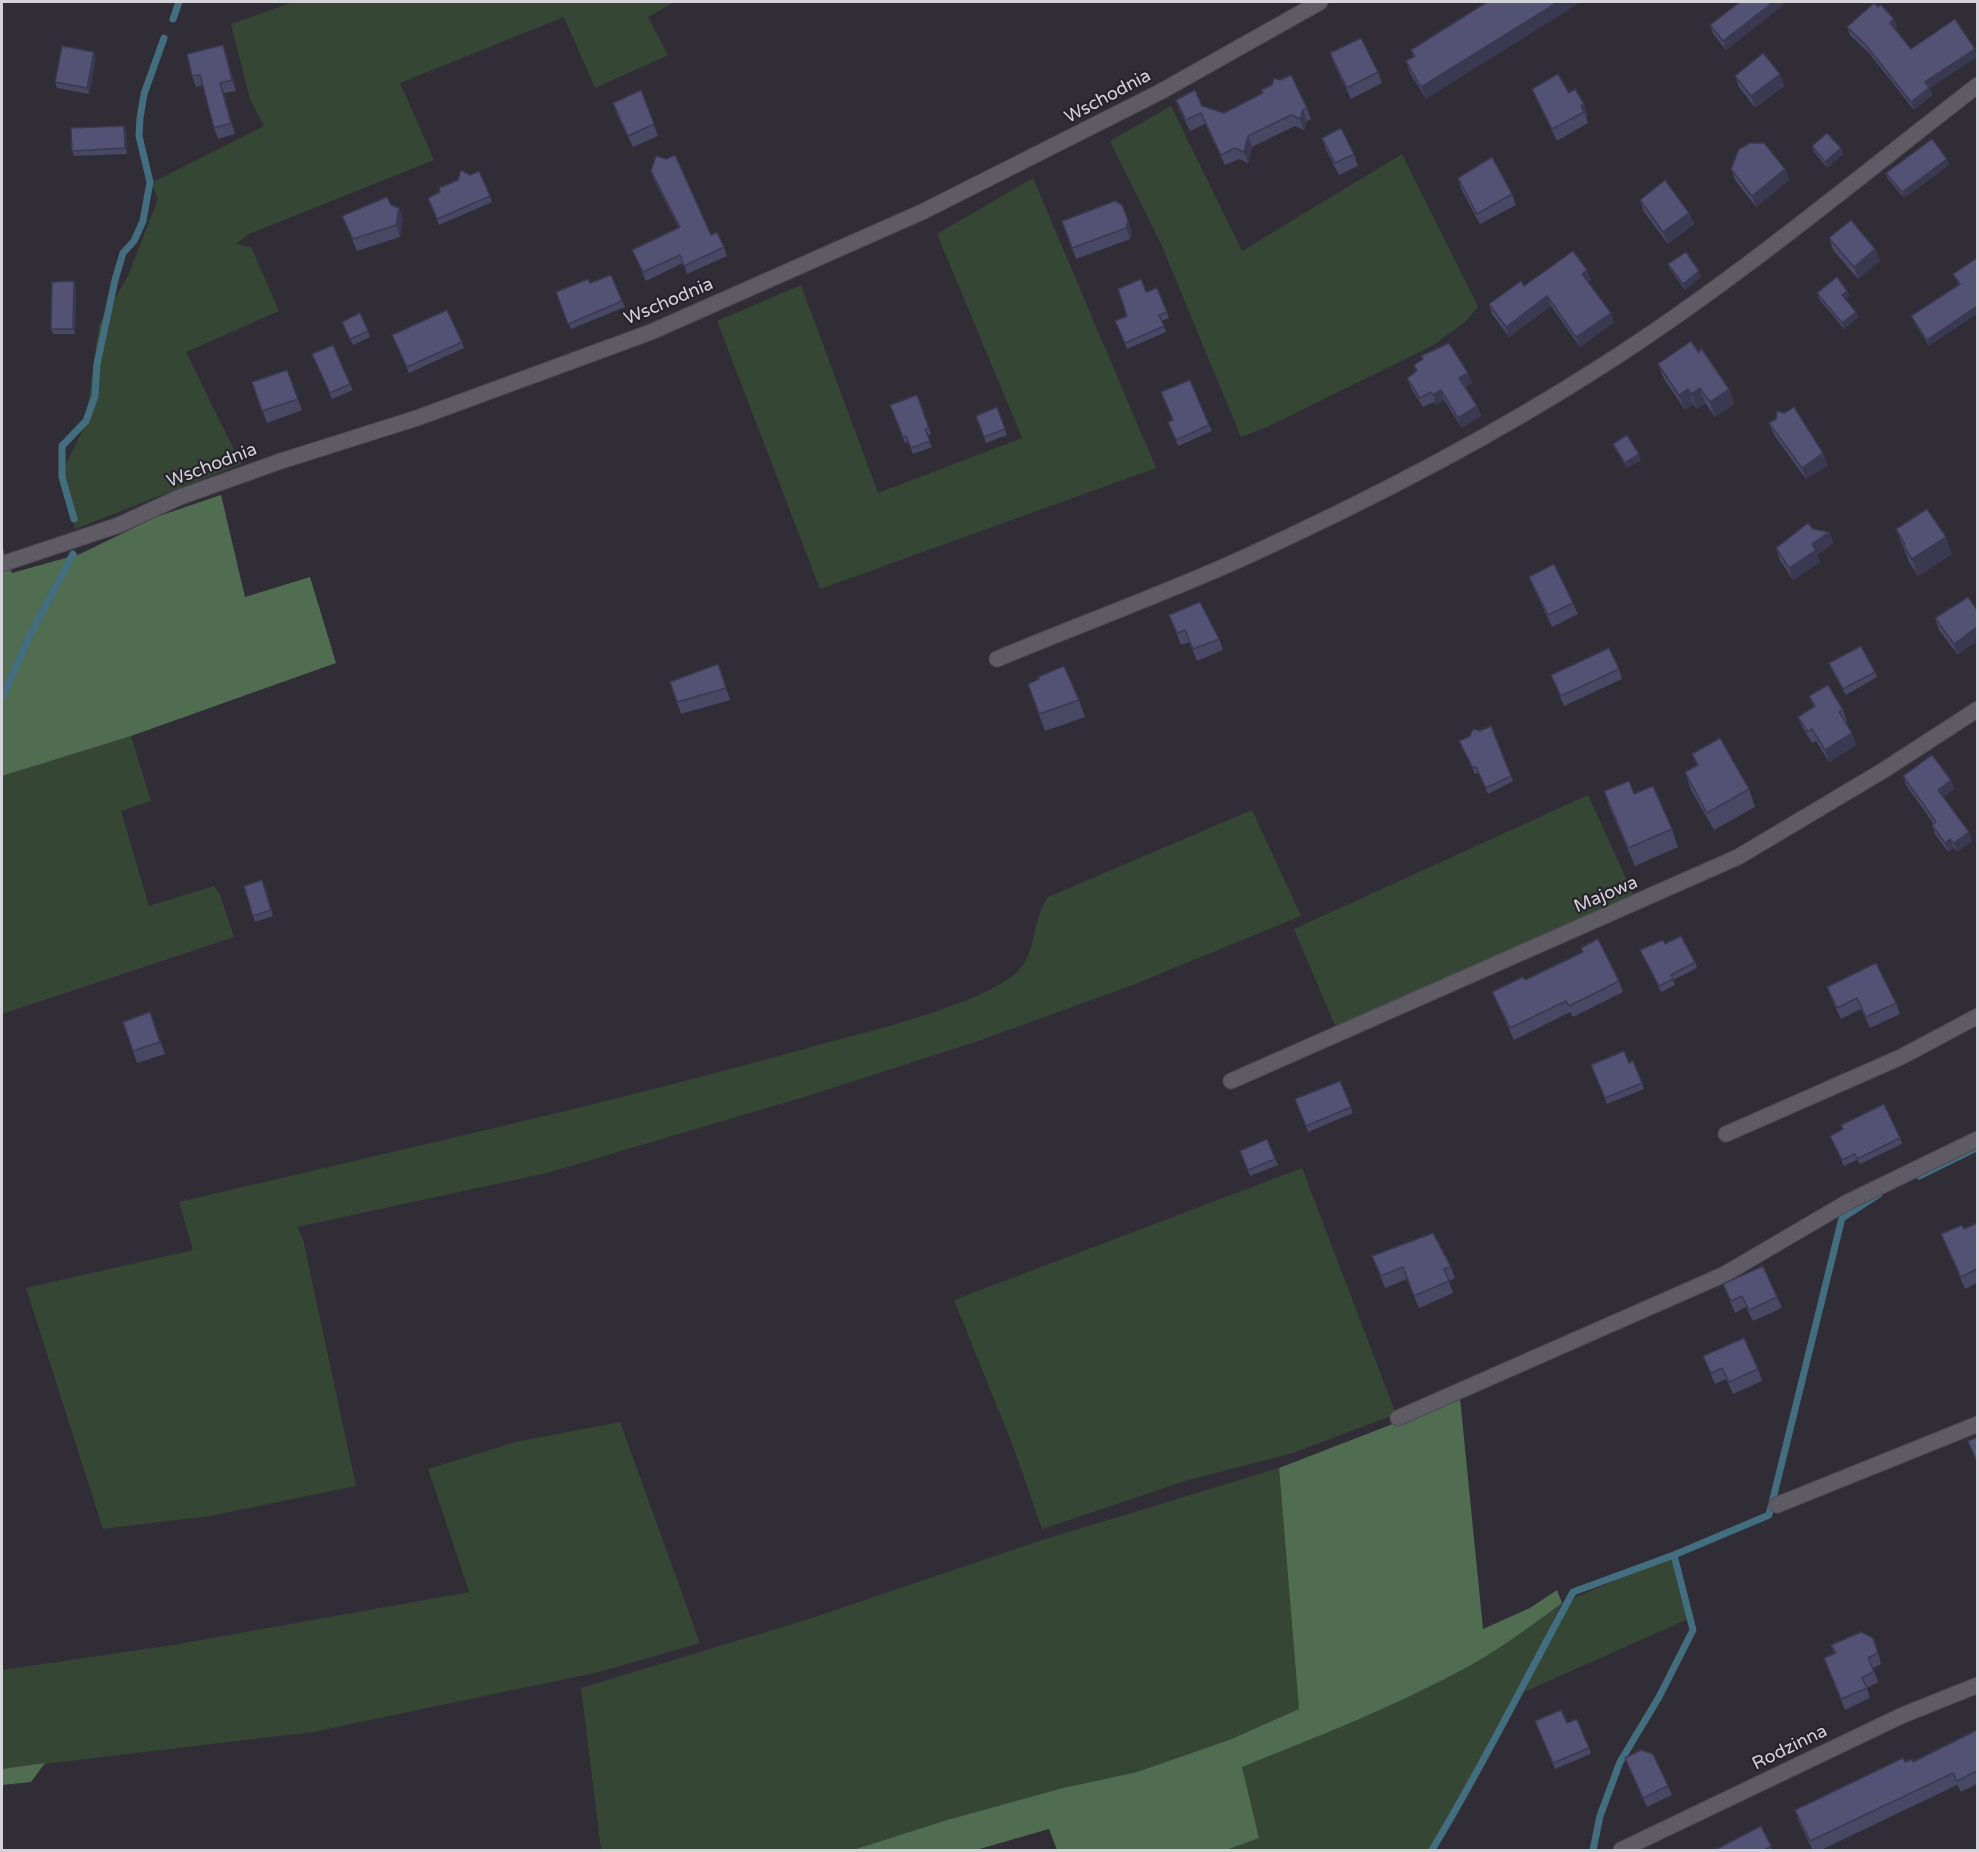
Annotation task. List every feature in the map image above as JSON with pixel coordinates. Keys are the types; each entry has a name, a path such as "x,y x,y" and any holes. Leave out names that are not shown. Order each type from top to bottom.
{"street":[{"name":"Wschodnia","path":"2,564 118,525 180,497 281,461 417,418 662,327 922,212 1160,92 1320,2"},
{"path":"997,658 1240,559 1426,468 1516,417 1604,365 1695,304 1977,85"},
{"name":"Majowa","path":"1231,1081 1481,969 1670,890 1738,857 1884,770 1977,709"},
{"path":"1726,1134 1901,1057 1977,1016"},
{"path":"1398,1418 1725,1274 1846,1203 1977,1139"},
{"path":"1777,1505 1977,1424"},
{"name":"Rodzinna","path":"1621,1851 1903,1715 1977,1685"}],"green space":[{"path":"293,2 674,2 648,17 668,55 595,88 564,17 400,83 434,160 249,234 236,244 251,247 279,311 186,352 241,464 75,529 62,472 85,425 99,325 128,276 158,199 151,183 264,126 250,99 231,24"},
{"path":"1171,106 1242,251 1402,154 1478,307 1466,321 1432,346 1267,427 1241,437 1161,244 1110,141"},
{"path":"1033,178 1156,468 820,589 717,321 801,285 878,493 1022,438 937,234"},
{"path":"221,495 245,597 310,577 336,663 131,736 2,776 2,543 5,558 12,573 80,554 156,517"},
{"path":"131,736 151,801 121,811 149,906 214,886 220,895 234,937 2,1014 2,776"},
{"path":"1588,795 1635,898 1437,982 1336,1028 1294,929"},
{"path":"1252,810 1301,916 1130,986 981,1040 814,1094 547,1173 297,1227 303,1239 356,1486 210,1516 103,1529 26,1288 193,1250 179,1202 665,1086 871,1031 955,1005 1002,983 1018,971 1028,955 1039,915 1048,897"},
{"path":"1302,1168 1396,1414 1293,1453 1185,1481 1042,1529 1013,1446 954,1300"},
{"path":"1460,1398 1483,1629 1530,1608 1557,1590 1562,1603 1494,1651 1443,1680 1358,1719 1242,1767 1259,1838 1226,1850 1057,1850 1049,1829 976,1850 853,1850 947,1820 1063,1788 1137,1772 1229,1740 1299,1709 1279,1468"},
{"path":"620,1422 700,1643 599,1672 313,1732 2,1769 2,1670 173,1645 469,1592 428,1469 515,1442"},
{"path":"1279,1468 1299,1709 1229,1740 1137,1772 1063,1788 947,1820 853,1850 601,1850 581,1688 812,1618 1039,1541"},
{"path":"1672,1557 1688,1619 1524,1692 1571,1599"},
{"path":"1562,1603 1475,1775 1429,1850 1226,1850 1259,1837 1241,1767 1324,1733 1407,1695 1487,1652"},
{"path":"45,1763 31,1782 2,1785 2,1769"}],"building":[{"path":"1487,2 1558,2 1421,87 1406,61 1415,56 1411,50"},
{"path":"1740,2 1773,2 1723,41 1710,25"},
{"path":"1874,3 1878,7 1881,5 1894,19 1890,23 1911,49 1955,19 1975,49 1925,82 1929,88 1911,102 1866,45 1847,27"},
{"path":"1361,38 1378,72 1347,88 1330,53"},
{"path":"223,45 232,80 220,83 231,123 214,128 200,75 192,76 187,54"},
{"path":"62,46 94,52 87,88 55,82"},
{"path":"1763,53 1780,74 1751,96 1735,76"},
{"path":"1558,74 1569,93 1575,89 1584,104 1581,106 1584,112 1552,129 1532,89"},
{"path":"1291,75 1307,108 1303,110 1300,119 1291,115 1248,136 1244,152 1235,148 1221,155 1201,113 1186,120 1176,100 1195,90 1202,106 1224,113 1263,93 1261,90 1272,85 1274,78 1280,80"},
{"path":"641,90 654,124 628,136 613,103"},
{"path":"124,126 125,148 72,151 71,128"},
{"path":"1341,128 1354,154 1335,163 1322,138"},
{"path":"1827,133 1841,148 1825,162 1812,146"},
{"path":"1932,139 1947,159 1902,192 1886,173"},
{"path":"1750,143 1764,143 1785,169 1752,196 1731,169 1739,149"},
{"path":"675,155 711,235 717,232 724,247 684,266 680,255 643,272 632,250 680,227 651,171 656,156 666,159"},
{"path":"1492,157 1512,194 1477,214 1458,178"},
{"path":"461,170 470,175 479,171 490,196 437,219 428,198 440,192 439,188 458,180"},
{"path":"1665,180 1689,213 1663,232 1640,200"},
{"path":"387,197 391,205 399,208 396,225 353,239 342,216"},
{"path":"1115,201 1122,205 1128,220 1126,228 1072,248 1062,221"},
{"path":"1851,220 1875,249 1854,267 1829,238"},
{"path":"1573,251 1587,270 1582,274 1611,313 1576,337 1547,296 1506,327 1489,304 1521,281 1524,286"},
{"path":"1686,252 1699,271 1683,284 1668,264"},
{"path":"1977,258 1977,306 1927,340 1911,316 1960,284 1953,274"},
{"path":"611,275 622,301 568,324 556,292 588,279 590,283"},
{"path":"1837,277 1847,291 1842,295 1856,312 1842,323 1817,293"},
{"path":"1141,279 1146,292 1157,288 1167,312 1159,315 1164,326 1125,343 1115,321 1127,316 1118,289"},
{"path":"74,281 73,329 51,329 52,282"},
{"path":"447,310 462,342 407,367 392,335"},
{"path":"360,313 368,331 350,339 342,322"},
{"path":"1691,341 1699,353 1701,348 1729,389 1710,402 1700,388 1691,394 1688,389 1679,395 1658,364"},
{"path":"1449,343 1468,373 1459,378 1477,406 1458,418 1441,390 1433,395 1431,392 1420,398 1407,378 1417,371 1414,365 1423,359 1421,356"},
{"path":"333,345 350,384 330,393 312,354"},
{"path":"287,370 298,399 262,411 252,382"},
{"path":"1190,380 1209,425 1176,440 1168,422 1173,420 1161,392"},
{"path":"917,395 929,428 925,429 930,441 911,448 906,436 903,437 890,405"},
{"path":"997,407 1005,429 984,437 976,416"},
{"path":"1794,407 1823,453 1802,468 1769,423 1776,419 1777,411 1785,413"},
{"path":"1627,435 1639,454 1625,463 1613,444"},
{"path":"1927,509 1946,537 1912,559 1896,529"},
{"path":"1808,523 1813,529 1829,532 1812,544 1816,550 1789,568 1776,548"},
{"path":"1554,564 1573,603 1548,615 1529,577"},
{"path":"1968,597 1977,610 1977,627 1954,644 1935,618"},
{"path":"1200,602 1219,639 1193,649 1185,630 1177,633 1169,615"},
{"path":"1861,646 1875,672 1843,689 1829,663"},
{"path":"1609,648 1619,669 1561,696 1551,675"},
{"path":"718,664 726,688 677,702 670,682"},
{"path":"1064,666 1079,700 1039,714 1028,684"},
{"path":"1828,685 1843,710 1839,712 1852,733 1825,750 1812,729 1808,732 1798,717 1815,706 1809,696"},
{"path":"1491,726 1511,776 1486,788 1459,741 1470,736 1473,729 1480,731"},
{"path":"1720,738 1749,789 1707,813 1685,772 1698,765 1692,754"},
{"path":"1932,755 1951,780 1938,790 1969,832 1954,843 1950,839 1945,843 1932,825 1936,822 1903,776"},
{"path":"1629,781 1634,794 1653,786 1672,829 1628,848 1604,791"},
{"path":"262,880 271,910 253,916 244,886"},
{"path":"1681,936 1695,962 1671,975 1673,979 1659,986 1640,950 1663,940 1665,944"},
{"path":"1598,939 1619,981 1569,1006 1566,1001 1510,1028 1492,992 1523,977 1525,980 1583,952 1581,948"},
{"path":"1876,963 1896,1003 1866,1017 1857,998 1837,1008 1827,987"},
{"path":"150,1012 160,1042 133,1051 123,1022"},
{"path":"1624,1051 1629,1063 1633,1061 1642,1083 1605,1098 1591,1065"},
{"path":"1340,1081 1351,1107 1306,1126 1295,1099"},
{"path":"1884,1104 1900,1138 1857,1159 1855,1154 1842,1160 1830,1136 1843,1129 1841,1125"},
{"path":"1267,1139 1275,1159 1248,1170 1240,1151"},
{"path":"1977,1223 1977,1269 1961,1277 1941,1234 1962,1225 1964,1229"},
{"path":"1433,1233 1451,1267 1444,1269 1449,1281 1414,1296 1403,1267 1381,1276 1372,1256"},
{"path":"1763,1266 1777,1297 1749,1310 1742,1296 1731,1301 1723,1284"},
{"path":"1744,1338 1758,1369 1729,1382 1722,1368 1711,1373 1703,1356"},
{"path":"1977,1437 1977,1462 1968,1441"},
{"path":"1861,1632 1873,1638 1878,1653 1868,1658 1874,1671 1862,1678 1867,1688 1841,1699 1824,1658 1836,1653 1831,1645"},
{"path":"1561,1710 1567,1723 1577,1719 1589,1748 1553,1763 1535,1721"},
{"path":"1977,1730 1977,1771 1957,1781 1953,1773 1810,1841 1795,1810 1903,1758 1905,1762 1912,1759 1913,1762"},
{"path":"1641,1750 1653,1754 1668,1786 1643,1798 1625,1758"},
{"path":"1761,1826 1771,1846 1763,1851 1713,1851"}],"waterway":[{"path":"173,19 179,2"},
{"path":"74,519 62,477 62,446 86,421 95,396 97,364 115,280 123,253 134,241 143,221 150,182 139,136 140,118 144,94 164,38"},
{"path":"2,698 29,637 73,554"},
{"path":"1919,1176 1976,1148"},
{"path":"1593,1850 1600,1816 1620,1762 1659,1697 1693,1630 1674,1555 1769,1515 1842,1218 1879,1194"},
{"path":"1432,1850 1487,1754 1573,1592 1674,1555"}]}
